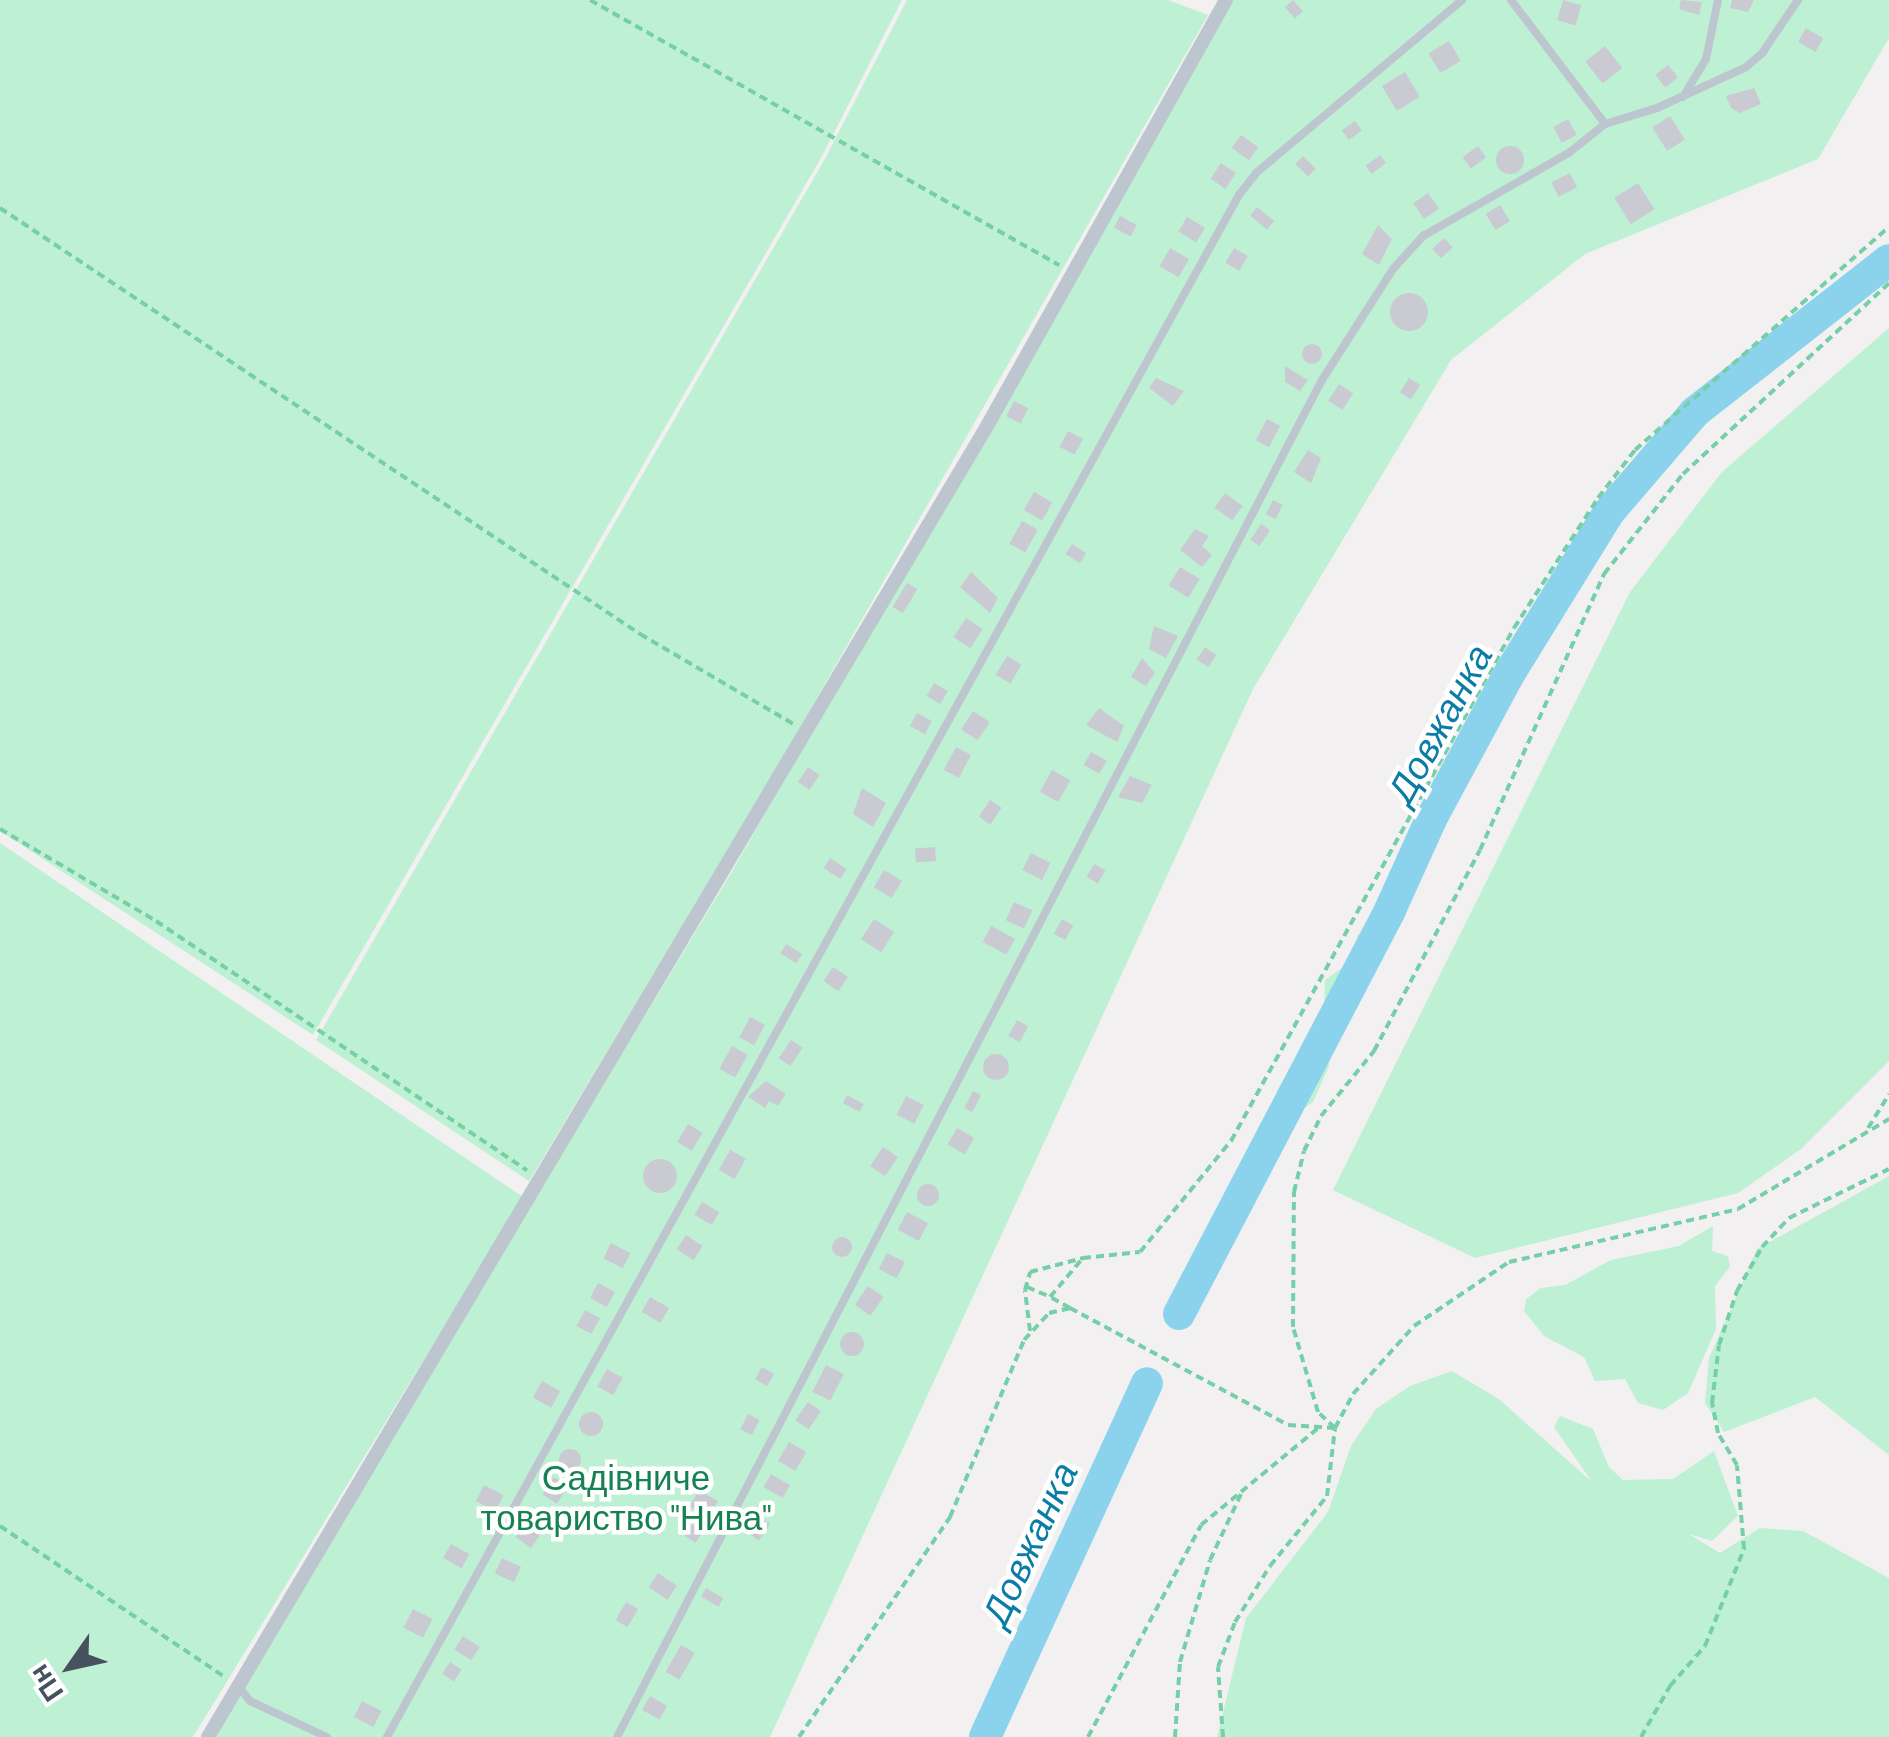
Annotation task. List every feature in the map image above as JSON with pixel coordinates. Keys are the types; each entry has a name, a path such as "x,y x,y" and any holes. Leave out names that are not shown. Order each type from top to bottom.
{"street":[{"path":"208,1737 544,1182 808,732 1180,91 1226,0"}],"lane":[{"path":"388,1737 1239,195 1256,173 1462,0"},
{"path":"1683,98 1706,59 1718,0"},
{"path":"616,1737 1322,380 1393,269 1424,236 1570,152 1605,124 1683,98 1764,52 1798,0"},
{"path":"1518,2 1605,124"},
{"path":"238,1686 250,1701 327,1737"}],"path":[{"path":"590,0 1072,272"},
{"path":"0,208 640,634 808,732"},
{"path":"1030,1331 1026,1286 1030,1272 1083,1258 1140,1252 1231,1141 1514,628 1634,450 1889,227"},
{"path":"1335,1428 1318,1412 1294,1328 1294,1192 1304,1151 1321,1116 1374,1051 1480,850 1604,574 1683,474 1889,283"},
{"path":"0,830 156,921 544,1182"},
{"path":"1866,1131 1889,1094"},
{"path":"1223,1737 1218,1667 1241,1609 1327,1496 1335,1428 1353,1394 1414,1326 1509,1262 1738,1209 1889,1119"},
{"path":"1642,1737 1670,1686 1705,1646 1744,1548 1737,1465 1718,1433 1712,1403 1719,1345 1737,1291 1762,1247 1790,1218 1889,1170"},
{"path":"1050,1297 1083,1258"},
{"path":"1026,1286 1288,1425 1335,1428"},
{"path":"799,1737 950,1517 1030,1331 1050,1313 1070,1308"},
{"path":"1088,1737 1202,1525 1317,1428"},
{"path":"1175,1737 1180,1662 1210,1560 1244,1490"},
{"path":"0,1526 238,1686"}],"green space":[{"path":"0,0 902,0 822,156 313,1035 0,831"},
{"path":"907,0 1168,0 1208,15 775,771 529,1181 316,1040 826,157"},
{"name":"Садівниче товариство \"Нива\"","path":"1232,0 1889,0 1889,38 1818,159 1585,254 1451,360 1253,689 770,1737 211,1737 731,873"},
{"path":"1889,328 1889,1061 1801,1149 1738,1193 1475,1258 1333,1190 1630,592 1722,472"},
{"path":"0,843 523,1197 193,1737 0,1737"},
{"path":"1370,930 1375,940 1360,968 1363,993 1333,1014 1329,1066 1313,1102 1284,1123 1277,1091 1324,1015 1325,980 1353,960 1358,934"},
{"path":"1889,1176 1889,1455 1815,1397 1724,1432 1705,1403 1709,1358 1757,1249"},
{"path":"1713,1226 1712,1251 1728,1256 1730,1267 1715,1286 1716,1329 1688,1393 1663,1410 1638,1403 1625,1379 1595,1381 1584,1357 1544,1336 1524,1311 1526,1299 1541,1288 1565,1285 1611,1260 1679,1246"},
{"path":"1452,1371 1500,1400 1592,1482 1554,1427 1560,1416 1593,1429 1609,1467 1623,1480 1673,1479 1714,1451 1738,1516 1712,1541 1689,1534 1720,1553 1760,1528 1803,1531 1889,1578 1889,1737 1217,1737 1246,1618 1328,1512 1351,1446 1376,1409 1410,1386"}],"building":[{"path":"1293,0 1303,11 1295,19 1285,7"},
{"path":"1563,0 1581,5 1575,25 1557,20"},
{"path":"1681,0 1702,2 1699,15 1679,9"},
{"path":"1732,0 1754,0 1748,12 1730,8"},
{"path":"1806,28 1823,38 1815,52 1798,42"},
{"path":"1449,41 1461,61 1440,73 1428,53"},
{"path":"1605,46 1622,68 1603,83 1585,61"},
{"path":"1668,65 1678,78 1665,87 1655,75"},
{"path":"1405,72 1420,97 1397,111 1382,86"},
{"path":"1754,88 1761,104 1740,113 1731,108 1726,96"},
{"path":"1670,116 1685,140 1667,151 1652,127"},
{"path":"1568,119 1577,135 1562,143 1553,127"},
{"path":"1355,121 1362,131 1349,140 1342,130"},
{"path":"1241,135 1258,147 1249,160 1232,148"},
{"path":"1478,146 1486,157 1471,168 1463,157"},
{"path":"1510,146 1520,150 1524,160 1520,170 1510,174 1500,170 1496,160 1500,150"},
{"path":"1380,155 1386,163 1372,174 1366,166"},
{"path":"1303,156 1316,169 1308,177 1295,164"},
{"path":"1221,163 1236,173 1225,189 1210,179"},
{"path":"1570,173 1577,187 1559,197 1551,183"},
{"path":"1638,183 1654,209 1631,224 1614,198"},
{"path":"1428,193 1439,209 1424,219 1413,203"},
{"path":"1500,205 1510,221 1496,230 1486,214"},
{"path":"1257,207 1274,221 1267,229 1250,216"},
{"path":"1120,216 1137,225 1131,236 1114,227"},
{"path":"1187,217 1205,228 1196,242 1178,232"},
{"path":"1378,225 1392,239 1379,265 1362,254"},
{"path":"1444,238 1453,248 1441,258 1432,249"},
{"path":"1170,248 1189,259 1179,277 1160,266"},
{"path":"1234,248 1248,256 1239,271 1226,263"},
{"path":"1409,293 1423,298 1428,312 1423,326 1409,331 1395,326 1390,312 1395,298"},
{"path":"1312,344 1322,354 1312,364 1302,354"},
{"path":"1285,366 1308,380 1300,391 1285,382"},
{"path":"1156,378 1184,391 1173,406 1149,388"},
{"path":"1409,378 1420,385 1411,399 1400,392"},
{"path":"1339,384 1353,393 1342,410 1328,401"},
{"path":"1014,401 1028,408 1021,423 1006,416"},
{"path":"1267,419 1280,426 1269,447 1256,440"},
{"path":"1068,431 1083,439 1075,455 1060,447"},
{"path":"1308,450 1321,458 1311,483 1294,472"},
{"path":"1034,492 1052,502 1042,521 1024,510"},
{"path":"1225,493 1243,506 1232,520 1214,508"},
{"path":"1273,500 1283,505 1276,519 1266,514"},
{"path":"1022,521 1038,530 1025,552 1009,544"},
{"path":"1261,524 1270,530 1259,546 1250,540"},
{"path":"1195,529 1209,536 1202,546 1212,555 1202,567 1180,550"},
{"path":"1072,544 1086,553 1080,563 1065,554"},
{"path":"1180,567 1200,579 1188,598 1169,586"},
{"path":"971,572 998,598 990,613 960,587"},
{"path":"907,583 917,589 903,613 893,607"},
{"path":"966,618 983,629 970,648 953,637"},
{"path":"1154,626 1178,636 1166,658 1149,649"},
{"path":"1205,647 1217,655 1208,667 1197,659"},
{"path":"1007,656 1022,665 1010,684 996,675"},
{"path":"1142,658 1155,673 1146,686 1131,677"},
{"path":"934,683 948,691 940,704 926,696"},
{"path":"1099,708 1124,726 1117,742 1086,725"},
{"path":"973,711 990,722 978,740 961,729"},
{"path":"917,713 932,721 925,734 910,726"},
{"path":"956,747 971,755 959,778 944,770"},
{"path":"1091,752 1107,761 1099,774 1084,765"},
{"path":"808,767 820,775 810,790 798,782"},
{"path":"1052,770 1070,780 1058,802 1040,792"},
{"path":"1130,776 1152,785 1142,803 1118,797"},
{"path":"862,788 886,803 873,827 853,814"},
{"path":"990,800 1002,808 990,824 979,817"},
{"path":"935,847 936,861 916,862 915,848"},
{"path":"1031,853 1051,863 1042,880 1022,870"},
{"path":"830,858 847,869 840,879 823,868"},
{"path":"1094,864 1105,870 1098,883 1087,877"},
{"path":"884,870 902,881 892,898 874,887"},
{"path":"1014,902 1032,910 1024,928 1006,920"},
{"path":"874,919 894,932 881,952 861,939"},
{"path":"1062,919 1073,925 1065,940 1054,934"},
{"path":"991,926 1015,939 1006,955 983,942"},
{"path":"786,944 802,954 796,963 780,953"},
{"path":"833,967 848,977 838,991 823,981"},
{"path":"750,1017 765,1025 754,1045 739,1037"},
{"path":"1017,1020 1028,1026 1020,1042 1008,1036"},
{"path":"791,1040 803,1048 790,1066 779,1058"},
{"path":"732,1046 748,1055 735,1077 719,1069"},
{"path":"996,1054 1005,1058 1009,1067 1005,1076 996,1080 987,1076 983,1067 987,1058"},
{"path":"766,1081 786,1094 778,1106 769,1101 765,1108 748,1097"},
{"path":"973,1091 981,1095 972,1112 964,1108"},
{"path":"847,1095 864,1104 860,1112 843,1103"},
{"path":"906,1096 924,1105 914,1124 896,1115"},
{"path":"688,1124 703,1133 692,1151 677,1142"},
{"path":"957,1128 974,1138 965,1154 948,1144"},
{"path":"883,1147 898,1157 885,1176 870,1166"},
{"path":"730,1150 746,1159 735,1179 719,1170"},
{"path":"660,1159 672,1164 677,1176 672,1188 660,1193 648,1188 643,1176 648,1164"},
{"path":"928,1184 939,1195 928,1206 917,1195"},
{"path":"702,1202 719,1212 712,1225 694,1215"},
{"path":"907,1212 928,1223 919,1241 898,1230"},
{"path":"686,1235 703,1246 694,1260 677,1249"},
{"path":"838,1237 846,1237 852,1247 846,1257 838,1257 832,1251 832,1243"},
{"path":"611,1243 631,1253 623,1268 603,1258"},
{"path":"887,1253 905,1262 897,1278 879,1269"},
{"path":"598,1283 615,1292 607,1307 590,1298"},
{"path":"868,1286 884,1297 870,1316 855,1305"},
{"path":"650,1297 669,1308 661,1323 642,1312"},
{"path":"585,1310 600,1318 592,1334 577,1326"},
{"path":"852,1332 861,1335 861,1353 852,1356 843,1353 840,1344 843,1335"},
{"path":"826,1365 844,1374 830,1401 812,1392"},
{"path":"762,1367 774,1374 767,1386 755,1379"},
{"path":"607,1369 623,1378 613,1395 597,1386"},
{"path":"542,1381 560,1391 551,1408 533,1398"},
{"path":"808,1402 821,1411 808,1429 795,1420"},
{"path":"591,1412 600,1415 600,1433 591,1436 582,1433 579,1424 582,1415"},
{"path":"748,1414 760,1420 752,1435 740,1429"},
{"path":"789,1442 806,1452 795,1471 778,1461"},
{"path":"570,1449 581,1460 570,1471 559,1460"},
{"path":"771,1474 790,1485 783,1498 764,1487"},
{"path":"554,1477 568,1486 557,1504 543,1495"},
{"path":"484,1485 504,1495 495,1511 476,1501"},
{"path":"699,1490 718,1501 709,1517 690,1506"},
{"path":"753,1512 770,1524 759,1540 742,1528"},
{"path":"528,1519 544,1530 531,1548 515,1537"},
{"path":"692,1524 703,1531 696,1543 685,1536"},
{"path":"451,1544 469,1554 462,1568 443,1558"},
{"path":"502,1558 521,1567 514,1582 495,1573"},
{"path":"658,1573 677,1586 668,1600 648,1587"},
{"path":"706,1588 723,1598 718,1607 701,1597"},
{"path":"626,1602 638,1609 628,1627 616,1620"},
{"path":"413,1609 433,1619 423,1638 403,1628"},
{"path":"463,1636 480,1647 471,1660 454,1649"},
{"path":"681,1645 695,1653 679,1680 666,1672"},
{"path":"450,1662 462,1670 454,1681 442,1674"},
{"path":"650,1696 667,1706 659,1720 642,1710"},
{"path":"362,1701 382,1711 373,1727 354,1717"}],"waterway":[{"name":"Довжанка","path":"1179,1314 1390,910 1431,819 1509,674 1609,512 1695,412 1889,260"},
{"name":"Довжанка","path":"985,1737 1147,1383"}]}
